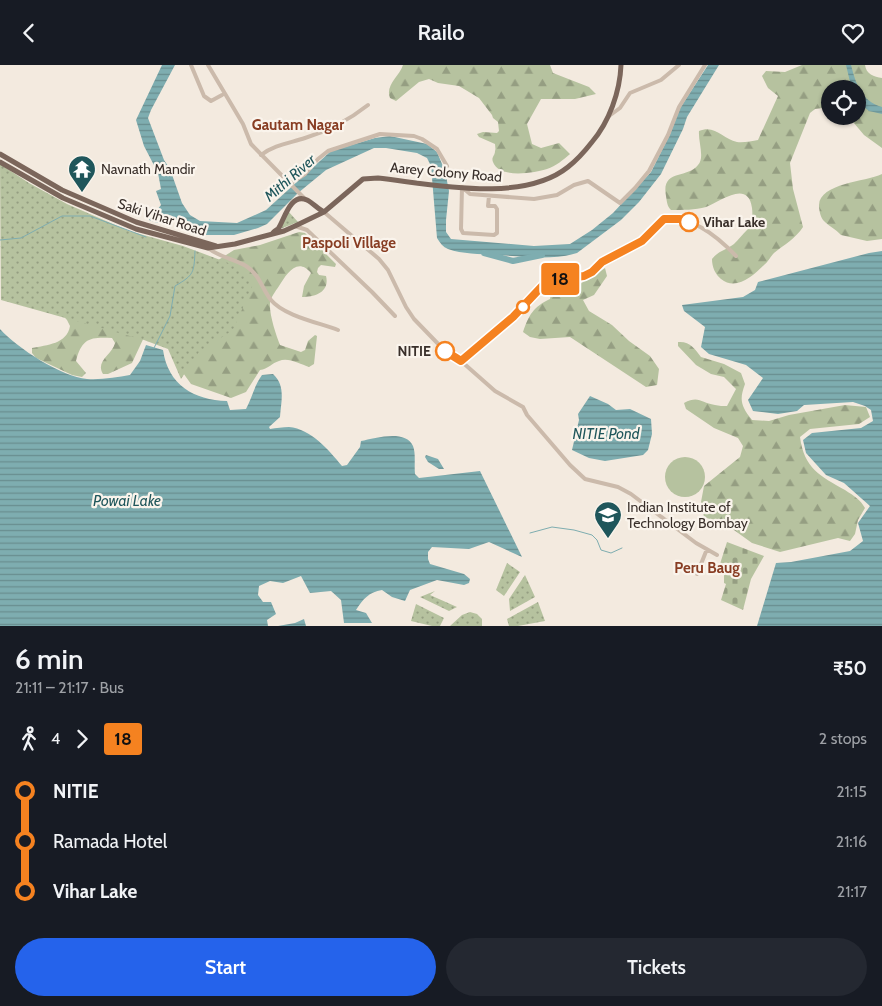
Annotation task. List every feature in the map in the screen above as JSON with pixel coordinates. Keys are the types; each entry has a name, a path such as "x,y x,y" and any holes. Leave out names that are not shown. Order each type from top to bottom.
{"main road":[{"name":"Aarey Colony Road","path":"216,247 228,246 271,235 295,226 324,212 363,179 378,177 491,189 514,188 534,184 553,176 568,168 598,135 609,116 621,65"},
{"name":"Saki Vihar Road","path":"0,154 62,191 126,221"},
{"name":"Saki Vihar Road","path":"0,162 63,198 151,230 216,247"},
{"path":"271,235 278,229 287,208 298,200 305,197 324,212"}],"street":[{"path":"191,65 204,96 211,101 222,95"},
{"path":"208,65 243,124 251,144 305,197"},
{"path":"609,116 620,108 630,93 661,81 679,65"},
{"path":"462,187 470,194 534,199 557,195 574,185 588,181 620,203 649,171 665,143 679,107 705,65"},
{"path":"261,155 271,147 291,143 329,130 368,105"},
{"path":"292,183 305,174 328,151 380,134 414,135 437,149 446,166"},
{"path":"462,187 461,229 463,233 494,235 497,233 497,209 495,206 488,206 489,196"},
{"path":"324,212 378,259 388,271 414,319 445,351 461,361 495,391 523,407 527,415 570,465 585,479 618,487 631,494 696,543 717,555"},
{"path":"461,361 513,317 540,286 551,280 588,274 602,262 642,241 664,219 680,219 697,226 726,246 736,256"},
{"path":"295,226 307,230 395,316"},
{"path":"208,246 215,254 246,266 257,274 271,300 287,312 338,330"},
{"path":"697,574 706,549"}],"green space":[{"path":"403,65 550,65 553,73 589,87 596,94 575,99 541,99 527,124 532,144 541,148 559,143 570,154 556,165 547,169 526,173 509,173 502,171 493,162 495,144 479,137 477,134 483,132 497,133 499,131 498,122 479,98 459,86 438,83 429,79 419,82 396,101 390,98 389,89"},
{"path":"802,65 865,65 871,75 882,78 882,148 864,135 856,125 866,125 866,80 821,80 821,108 815,109 810,113 790,163 793,189 803,227 793,238 774,253 755,274 738,283 727,282 716,273 713,268 712,259 719,252 734,244 749,227 752,208 749,199 745,195 739,194 726,197 706,207 671,210 668,205 665,187 671,178 688,172 700,162 699,131 710,129 737,142 758,140 778,96 768,88 762,76 766,71 785,72"},
{"path":"0,164 67,204 129,231 183,246 239,267 254,282 233,330 199,352 181,379 168,349 144,340 1,300"},
{"path":"882,174 882,239 867,241 841,235 823,220 820,215 819,205 821,198 827,192 844,184"},
{"path":"288,211 298,222 280,229"},
{"path":"299,232 305,233 336,264 335,267 321,265 317,272 319,275 326,276 327,281 324,290 316,295 302,297 304,286 311,273 301,266 292,269 273,295 270,308 280,345 301,352 305,350 308,341 315,335 317,336 314,364 309,367 290,360 277,362 260,370 246,392 231,398 191,384 176,363 212,264 234,250 260,245"},
{"path":"0,246 146,333 132,363 108,374 103,374 101,369 102,362 115,343 112,338 98,338 84,343 76,361 86,373 82,377 72,375 36,358 32,353 32,348 56,343 65,337 70,326 67,320"},
{"path":"605,268 607,276 594,295 583,300 589,311 612,325 629,341 650,356 659,369 657,385 646,387 570,337 540,339 530,337 523,332 532,312 539,305 550,299 552,289 563,285 580,284"},
{"path":"678,342 689,344 701,357 724,364 741,373 745,384 742,403 752,420 769,421 789,415 845,405 866,407 870,417 859,424 810,429 800,437 802,448 809,464 821,475 856,498 865,508 858,520 855,534 850,541 838,538 780,552 752,543 727,525 704,517 701,502 704,486 740,457 743,446 738,438 714,428 686,409 684,403 697,400 718,406 727,406 736,389 724,377 711,374 696,365 678,346"},
{"path":"685,457 699,463 705,477 699,491 685,497 671,491 665,477 671,463"},
{"path":"727,542 764,556 751,579 743,610 721,600 726,584 724,583 724,567 719,567"},
{"path":"507,563 520,572 504,596 496,590"},
{"path":"525,575 535,597 510,611 509,599"},
{"path":"435,591 430,595 457,607 449,611 420,597"},
{"path":"538,602 545,621 509,626 507,619"},
{"path":"416,604 444,618 440,626 411,621"},
{"path":"470,612 477,614 482,619 482,626 450,626 462,615"}],"water":[{"path":"162,65 175,65 148,118 182,203 190,215 200,221 237,223 266,210 331,151 375,138 390,136 427,144 437,152 445,171 449,191 446,232 451,239 534,246 570,244 592,230 613,213 651,172 670,134 680,108 708,65 719,65 687,117 661,174 639,202 621,220 577,253 557,257 526,257 453,251 445,247 437,238 431,166 427,158 417,153 386,148 374,148 326,170 298,193 267,224 258,228 234,235 201,235 191,231 170,215 157,223 149,220 161,205 156,191 161,189 158,173 144,146 136,120"},
{"path":"846,65 851,65 855,80 850,80"},
{"path":"866,98 882,107 882,114 866,109"},
{"path":"882,251 882,626 757,626 776,563 850,551 863,541 858,523 870,506 844,483 826,475 806,453 803,440 812,433 861,428 873,421 871,410 853,402 804,405 797,411 778,414 753,411 748,400 763,378 746,365 709,354 701,347 705,327 684,311 682,305 743,297 755,290 758,282"},
{"name":"Powai Lake","path":"0,329 28,353 65,373 87,379 104,379 130,375 140,361 146,345 163,350 170,373 184,388 204,398 227,401 230,410 246,409 262,375 273,374 280,384 282,400 280,417 269,427 270,429 289,427 305,432 319,441 342,466 347,465 360,447 361,441 397,436 409,441 413,446 415,474 419,478 480,471 522,557 489,542 469,549 432,547 428,552 430,564 464,574 470,579 469,583 464,585 437,580 410,590 405,601 392,597 382,590 373,592 364,599 356,610 366,613 372,623 344,623 341,600 331,591 310,593 301,576 283,583 270,581 259,586 258,595 263,602 271,602 276,614 267,620 268,626 0,626"},
{"name":"NITIE Pond","path":"590,396 616,410 630,409 651,419 652,434 648,450 643,455 605,461 589,458 572,450 579,420 578,414"},
{"path":"426,455 438,459 444,469 439,469 428,462 425,457"},
{"path":"304,619 306,626 278,626 295,623"}],"waterway":[{"path":"0,240 21,238 62,216 90,216 146,237"},
{"path":"154,348 170,316 175,286 192,273 195,251"},
{"name":"Mithi River","path":"484,253 513,261 542,255"},
{"path":"530,533 552,527 574,530 592,535 597,540 601,550 611,553 622,548"}],"bus line":[{"name":"18","path":"445,351 461,361 513,317 540,286 551,280 584,276 592,272 602,262 642,241 664,219 680,219 689,222"}],"place":[{"name":"Navnath Mandir","path":"82,193"},
{"name":"Vihar Lake","path":"689,222"},
{"name":"NITIE","path":"445,351"},
{"name":"Indian Institute of Technology Bombay","path":"608,539"}],"district":[{"name":"Gautam Nagar","path":"298,125"},
{"name":"Paspoli Village","path":"349,243"},
{"name":"Peru Baug","path":"707,568"}]}
